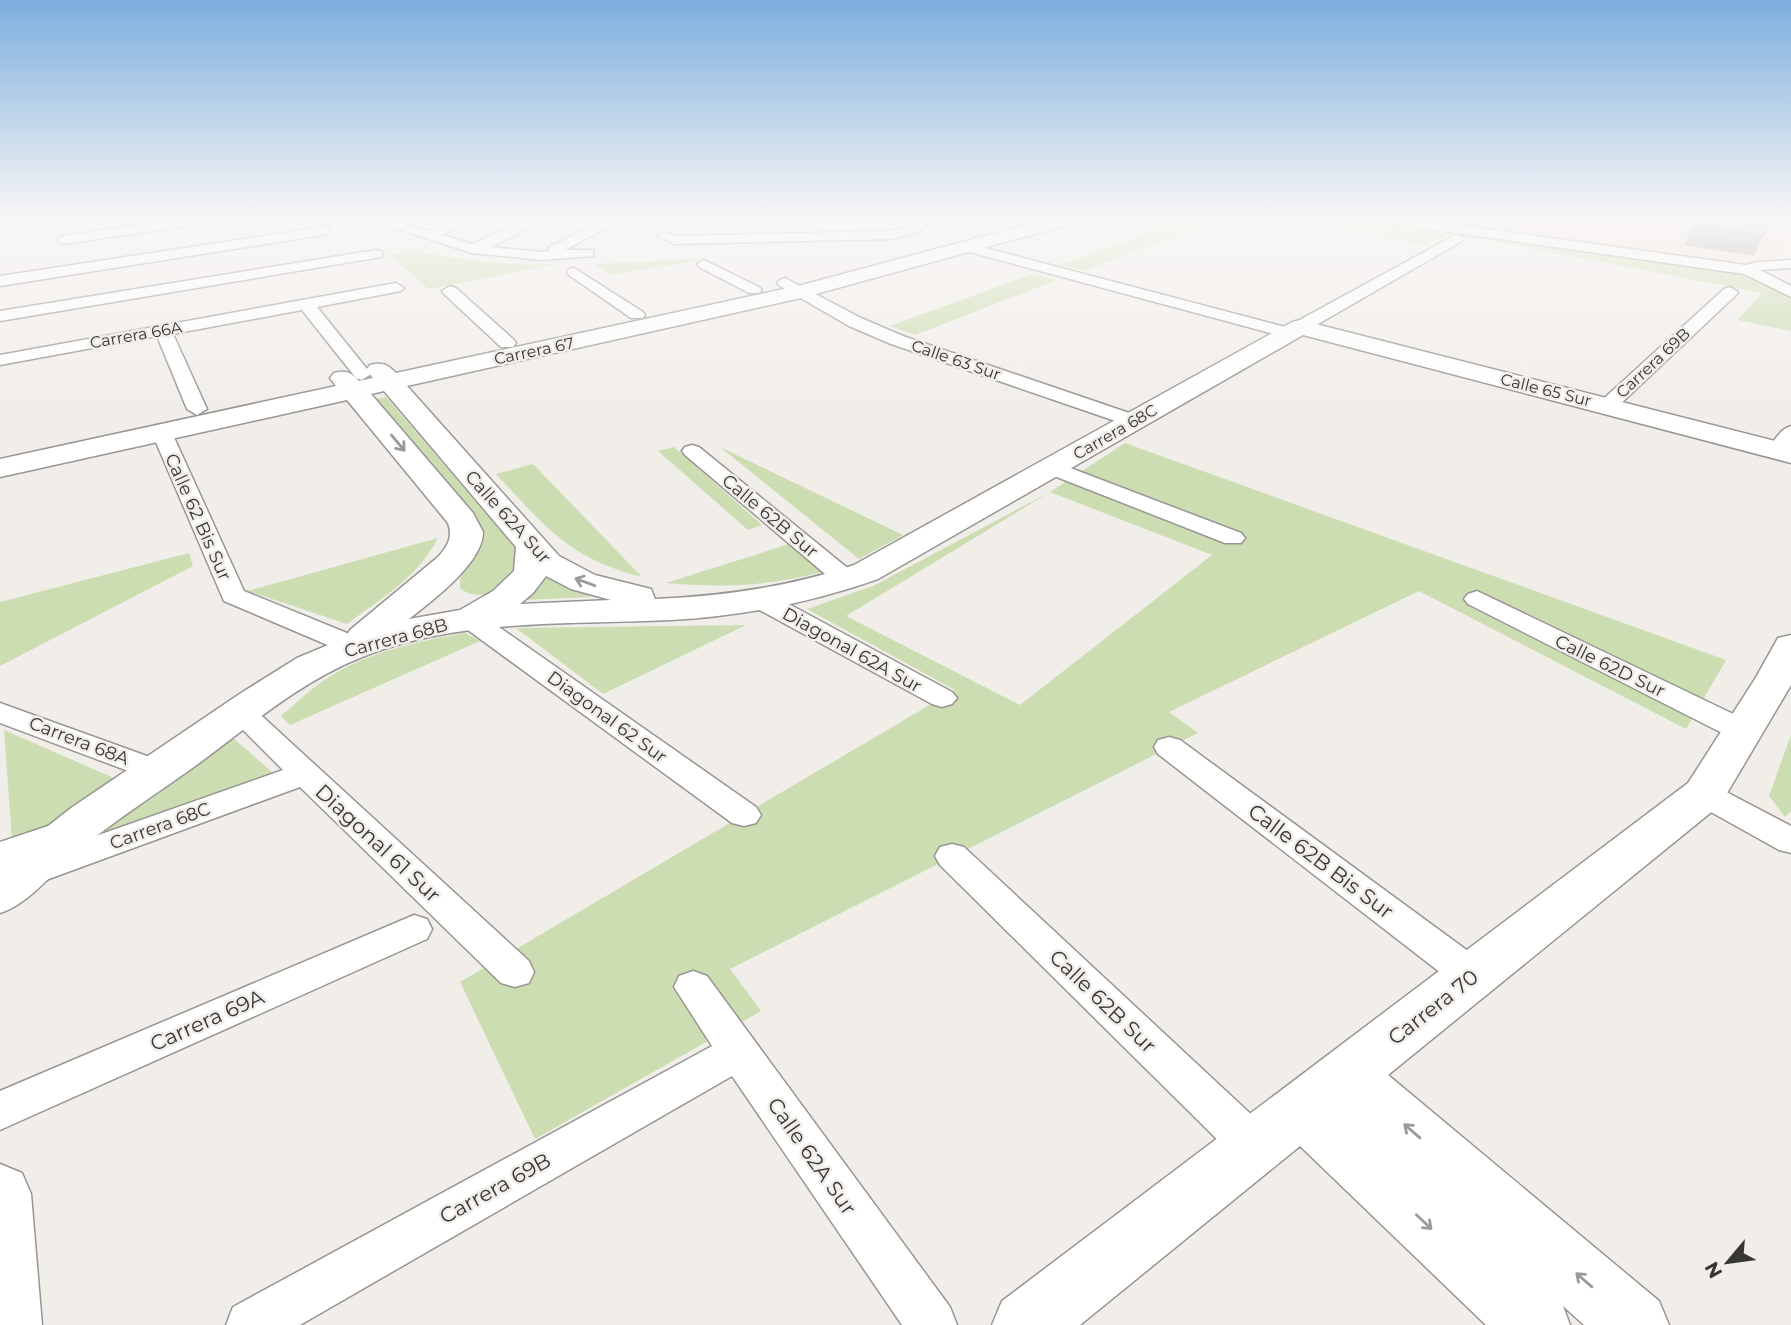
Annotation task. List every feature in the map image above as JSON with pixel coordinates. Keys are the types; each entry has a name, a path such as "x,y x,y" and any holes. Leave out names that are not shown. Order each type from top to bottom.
{"street":[{"path":"0,316 207,282"},
{"path":"588,282 637,315"},
{"path":"738,282 754,290"},
{"name":"Carrera 67","path":"0,468 162,433 507,343 754,290 793,288 814,282"},
{"name":"Carrera 67","path":"0,450 197,409 366,379 819,282"},
{"name":"Calle 65 Sur","path":"1105,282 1607,406 1787,446"},
{"name":"Carrera 68C","path":"762,601 815,590 866,572 1380,282"},
{"path":"1771,282 1791,292"},
{"name":"Carrera 66A","path":"0,360 396,288"},
{"name":"Calle 63 Sur","path":"793,288 855,322 897,340 1133,421"},
{"path":"450,291 507,343"},
{"name":"Carrera 69B","path":"1607,406 1731,292"},
{"name":"Calle 62A Sur","path":"310,309 366,379 467,530 466,541 450,565 354,646"},
{"path":"163,330 197,409"},
{"name":"Calle 62A Sur","path":"366,379 548,563 583,582 674,607"},
{"name":"Calle 62 Bis Sur","path":"162,433 233,596 354,646"},
{"name":"Calle 62B Sur","path":"692,451 847,580"},
{"path":"1052,467 1233,538"},
{"path":"470,619 511,594 523,583 531,570 532,548"},
{"name":"Diagonal 62 Sur","path":"450,565 445,581 447,592 470,619 744,814"},
{"name":"Calle 62D Sur","path":"1477,599 1744,731"},
{"name":"Carrera 68B","path":"5,876 307,669 354,646 421,628 470,619 762,601"},
{"name":"Diagonal 62A Sur","path":"762,601 942,698"},
{"name":"Carrera 70","path":"1026,1325 1704,794 1786,671"},
{"name":"Carrera 68A","path":"0,712 158,771"},
{"name":"Diagonal 61 Sur","path":"241,713 515,972"},
{"name":"Calle 62B Bis Sur","path":"1168,747 1473,976"},
{"name":"Carrera 68C","path":"5,876 305,774"},
{"path":"1704,794 1791,841"},
{"name":"Calle 62B Sur","path":"952,856 1301,1110 1635,1325"},
{"name":"Carrera 69A","path":"0,1111 414,929"},
{"name":"Calle 62A Sur","path":"693,986 932,1325"},
{"name":"Carrera 69B","path":"251,1325 739,1051"},
{"name":"Calle 62B Sur","path":"1301,1110 1536,1325"},
{"path":"0,1194 8,1325"}],"green space":[{"path":"420,282 466,282 428,289"},
{"path":"1011,282 1052,282 915,335 890,326"},
{"path":"1704,282 1756,282 1791,298 1791,331 1738,320 1762,293"},
{"path":"386,397 516,549 517,566 514,574 501,588 476,595 460,588 462,501 376,399"},
{"path":"1125,443 1726,660 1686,729 1419,591 1169,712 1198,733 730,969 761,1011 535,1139 460,982 955,690 807,609 873,586 1050,492","holes":["1050,492 1212,555 1020,705 846,616"]},
{"path":"674,447 762,525 748,530 658,451"},
{"path":"720,447 903,535 859,559"},
{"path":"533,464 642,577 595,560 560,539 496,474"},
{"path":"438,538 410,575 347,624 248,591"},
{"path":"789,544 822,572 744,585 666,583"},
{"path":"189,553 193,566 0,666 0,602"},
{"path":"546,574 555,581 591,597 523,600"},
{"path":"746,625 603,694 516,628"},
{"path":"465,633 480,641 290,725 281,716 317,685 356,663 409,644"},
{"path":"4,730 123,782 66,821 12,840"},
{"path":"1791,735 1791,811 1785,817 1769,796"},
{"path":"231,736 273,773 99,834"}]}
